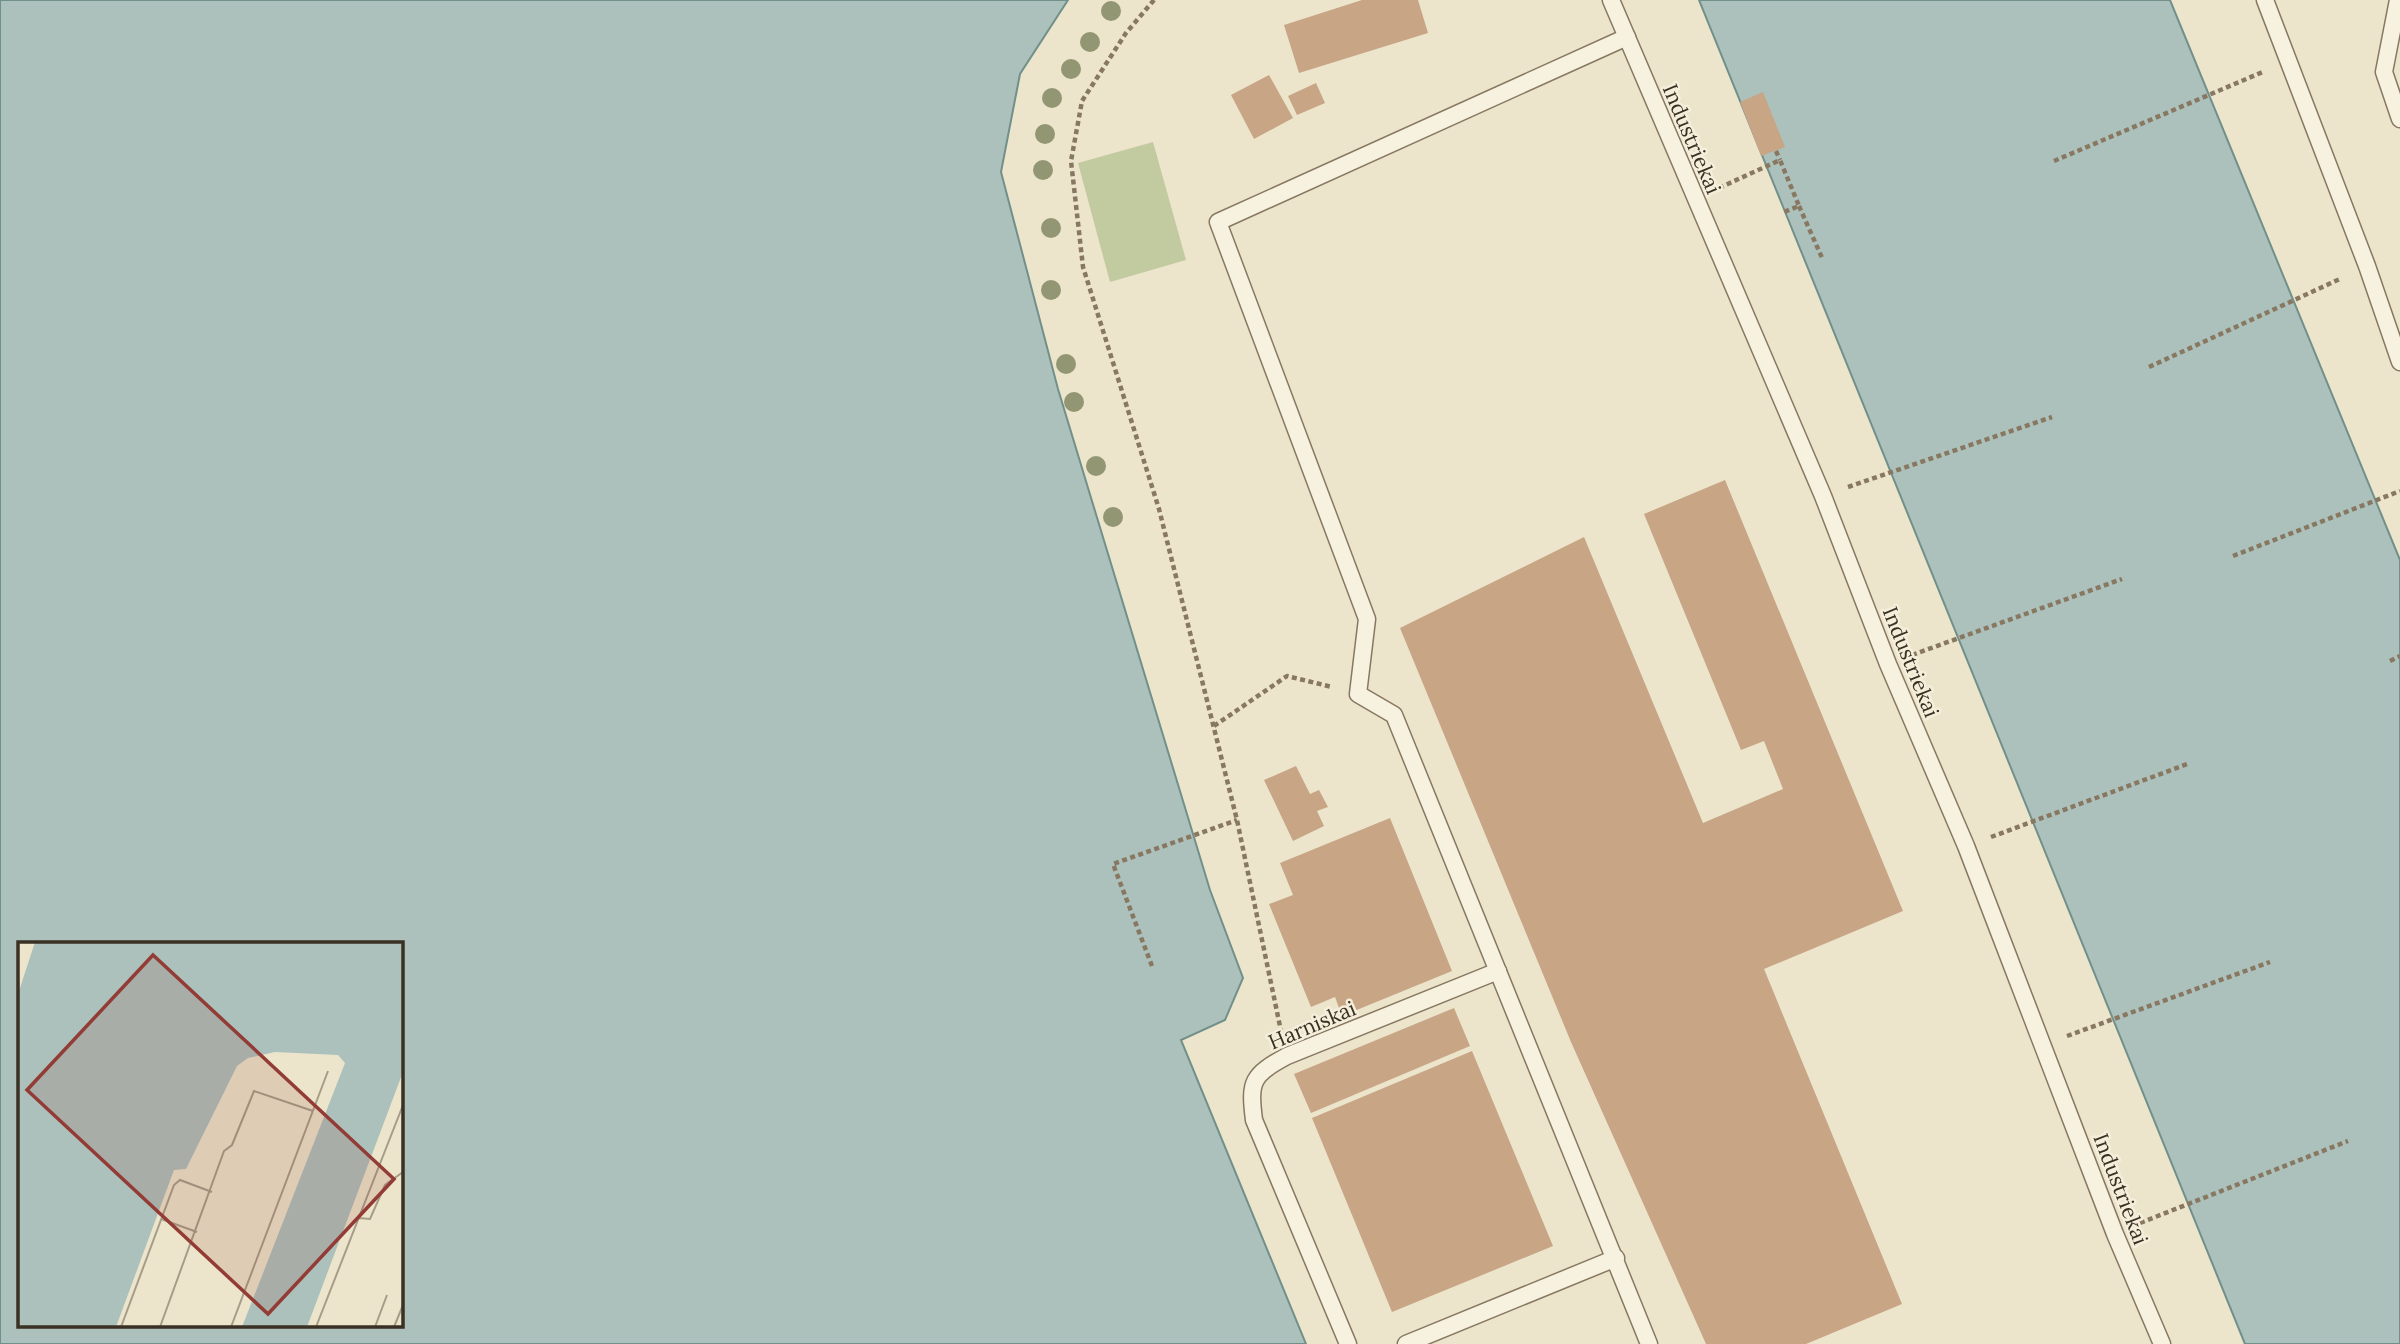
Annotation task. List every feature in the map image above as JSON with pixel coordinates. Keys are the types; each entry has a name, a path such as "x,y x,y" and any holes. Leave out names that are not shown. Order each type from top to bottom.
{"lane":[{"name":"Industriekai","path":"1611,0 1823,496 1888,664 1966,846 2115,1234 2162,1344"},
{"path":"2265,0 2367,266 2400,362"},
{"path":"2398,0 2384,72 2400,119"},
{"path":"1627,37 1219,222 1367,619 1358,694 1394,715 1649,1344"},
{"name":"Harniskai","path":"1348,1344 1254,1120 1250,1092 1262,1070 1287,1056 1498,971"},
{"path":"1406,1344 1616,1258"}],"path":[{"path":"1154,0 1126,33 1082,101 1071,161 1083,267 1159,509 1237,820 1287,1056"},
{"path":"2054,161 2253,76"},
{"path":"1776,151 1823,260"},
{"path":"1694,199 1780,160"},
{"path":"1784,212 1799,206"},
{"path":"2149,367 2367,266"},
{"path":"1823,496 2052,417"},
{"path":"2233,556 2400,491"},
{"path":"1888,664 2122,579"},
{"path":"2390,661 2400,656"},
{"path":"1214,726 1286,676 1358,694"},
{"path":"1966,846 2190,763"},
{"path":"1152,966 1113,864 1237,820"},
{"path":"2043,1045 2270,962"},
{"path":"2115,1234 2348,1141"}],"green space":[{"path":"1153,142 1186,260 1110,282 1078,163"}],"water":[{"path":"0,0 1068,0 1020,74 1001,172 1058,389 1210,890 1243,978 1225,1020 1181,1040 1306,1344 0,1344"},
{"path":"1699,0 2170,0 2400,560 2400,1344 2245,1344"}],"building":[{"path":"1362,0 1418,0 1428,33 1299,73 1284,25"},
{"path":"1269,75 1293,118 1254,139 1231,95"},
{"path":"1316,83 1325,103 1297,115 1288,96"},
{"path":"1763,92 1785,147 1761,156 1740,102"},
{"path":"1725,480 1903,911 1764,969 1902,1304 1806,1344 1706,1344 1571,1042 1400,628 1584,537 1703,823 1783,789 1764,741 1741,750 1644,514"},
{"path":"1296,766 1310,794 1319,790 1328,807 1317,811 1324,826 1293,841 1264,780"},
{"path":"1390,818 1452,971 1342,1016 1335,997 1311,1007 1269,904 1293,895 1280,863"},
{"path":"1454,1008 1470,1046 1311,1113 1294,1074"},
{"path":"1472,1051 1553,1246 1392,1312 1312,1118"}]}
